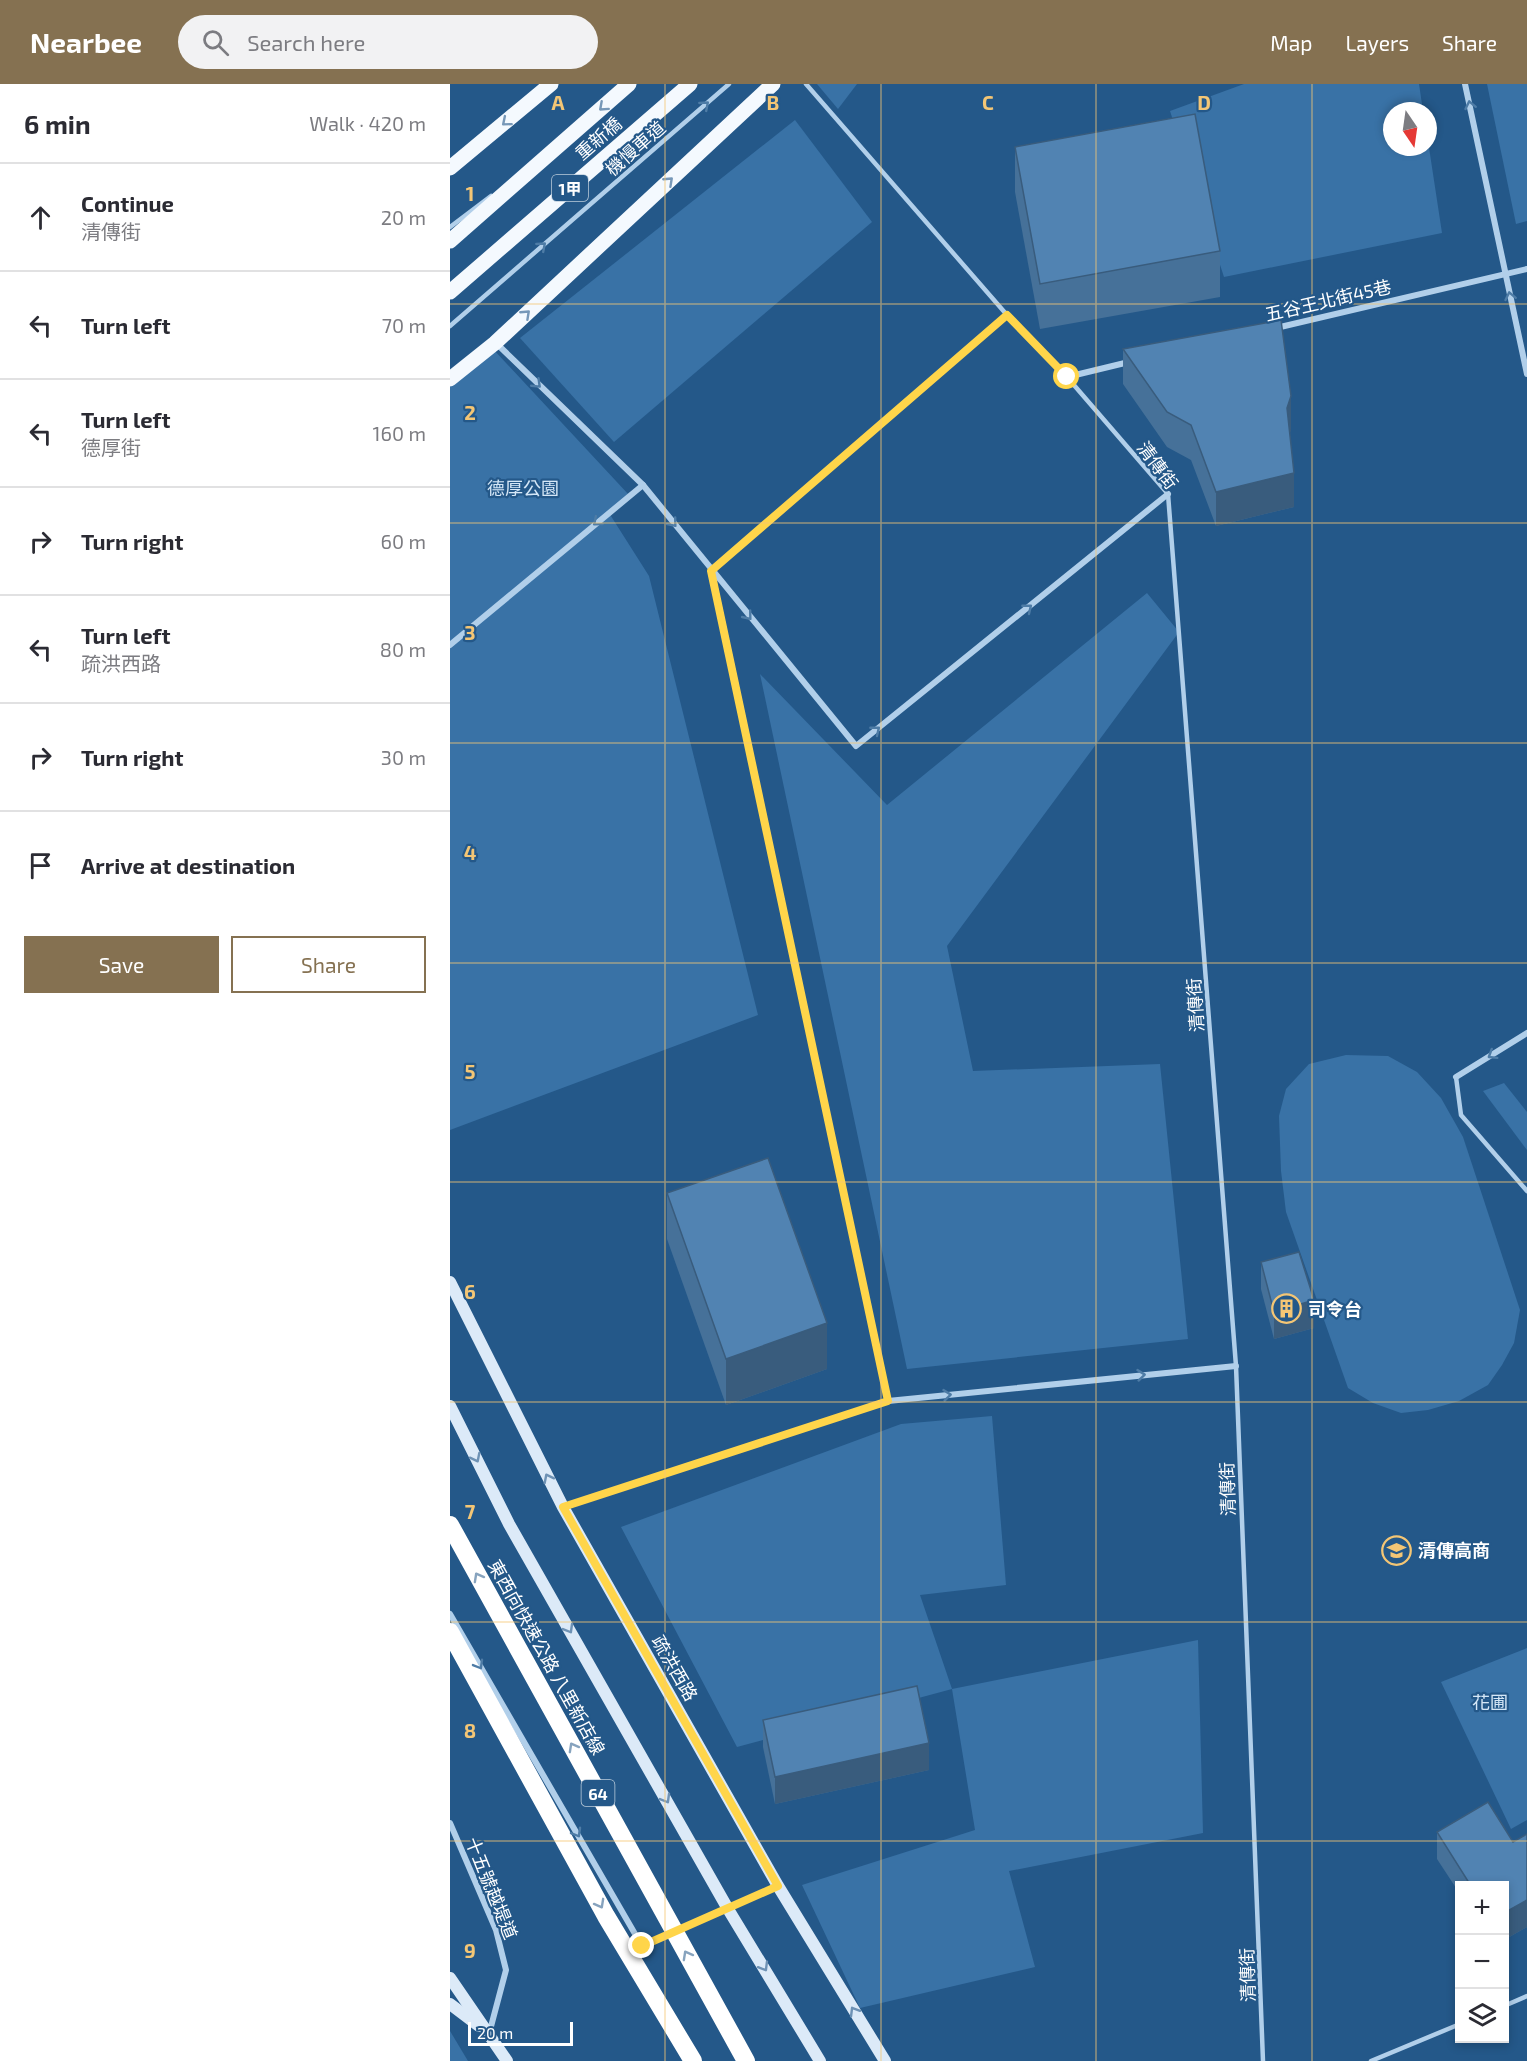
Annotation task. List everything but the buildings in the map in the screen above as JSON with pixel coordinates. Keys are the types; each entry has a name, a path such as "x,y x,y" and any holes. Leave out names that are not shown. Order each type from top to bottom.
{"highway":[{"name":"東西向快速公路 八里新店線","path":"450,1526 746,2061"},
{"path":"450,1632 606,1916 693,2061"}],"main road":[{"path":"450,168 551,84"},
{"name":"重新橋","path":"450,241 629,84"},
{"name":"重新橋","path":"450,292 690,84"},
{"path":"450,379 495,343 773,84"}],"street":[{"path":"1465,84 1527,374"},
{"name":"五谷王北街45巷","path":"1263,331 1527,269"},
{"path":"711,571 1007,315"},
{"path":"495,343 643,485 856,746 1168,494"},
{"path":"1067,377 1136,361"},
{"path":"450,645 643,485"},
{"path":"711,571 888,1401"},
{"path":"1456,1077 1527,1033"},
{"name":"疏洪西路","path":"450,1282 563,1507 778,1886 885,2061"},
{"path":"563,1507 888,1401 1236,1366"},
{"path":"450,1406 509,1524 728,1908 820,2061"},
{"path":"450,1614 642,1946 778,1886"},
{"name":"十五號越堤道","path":"450,1823 496,1930 506,1970 489,2034"},
{"path":"450,1978 507,2061"},
{"path":"450,2004 489,2034"}],"lane":[{"name":"機慢車道","path":"450,326 729,84"},
{"name":"清傳街","path":"806,84 1007,315 1067,377 1168,494 1236,1366 1263,2061"},
{"path":"450,227 577,131"},
{"path":"1456,1077 1461,1115 1527,1191"},
{"path":"1509,2004 1527,1996"},
{"path":"1371,2061 1455,2026"}],"green space":[{"path":"817,84 857,84 838,109"},
{"path":"1244,84 1419,84 1422,102 1383,102 1383,156 1430,156 1442,233 1224,277 1170,111"},
{"path":"1487,84 1527,84 1527,221 1516,224"},
{"path":"795,120 872,222 614,442 520,338"},
{"name":"德厚公園","path":"493,349 629,495 609,513 649,576 758,1015 450,1130 450,387"},
{"path":"1147,593 1179,632 947,946 973,1071 1160,1064 1188,1339 907,1369 760,674 887,805"},
{"path":"1346,1055 1388,1056 1417,1072 1441,1098 1463,1137 1520,1310 1514,1343 1488,1385 1459,1401 1428,1410 1401,1413 1373,1403 1348,1388 1286,1212 1281,1171 1279,1116 1286,1089 1309,1064"},
{"path":"1504,1083 1527,1112 1527,1150 1483,1091"},
{"path":"992,1416 1006,1585 920,1595 952,1689 737,1747 621,1527 901,1424"},
{"path":"1198,1640 1203,1833 1009,1871 1035,1967 860,2008 802,1885 975,1830 952,1689"},
{"name":"花圃","path":"1527,1648 1527,1820 1511,1829 1441,1682"},
{"path":"450,2031 468,2061 450,2061"}],"place":[{"name":"司令台","path":"1287,1309"},
{"name":"清傳高商","path":"1397,1550"}],"route":[{"path":"642,1946 778,1886 563,1507 888,1401 711,571 1007,315 1067,377"}]}
